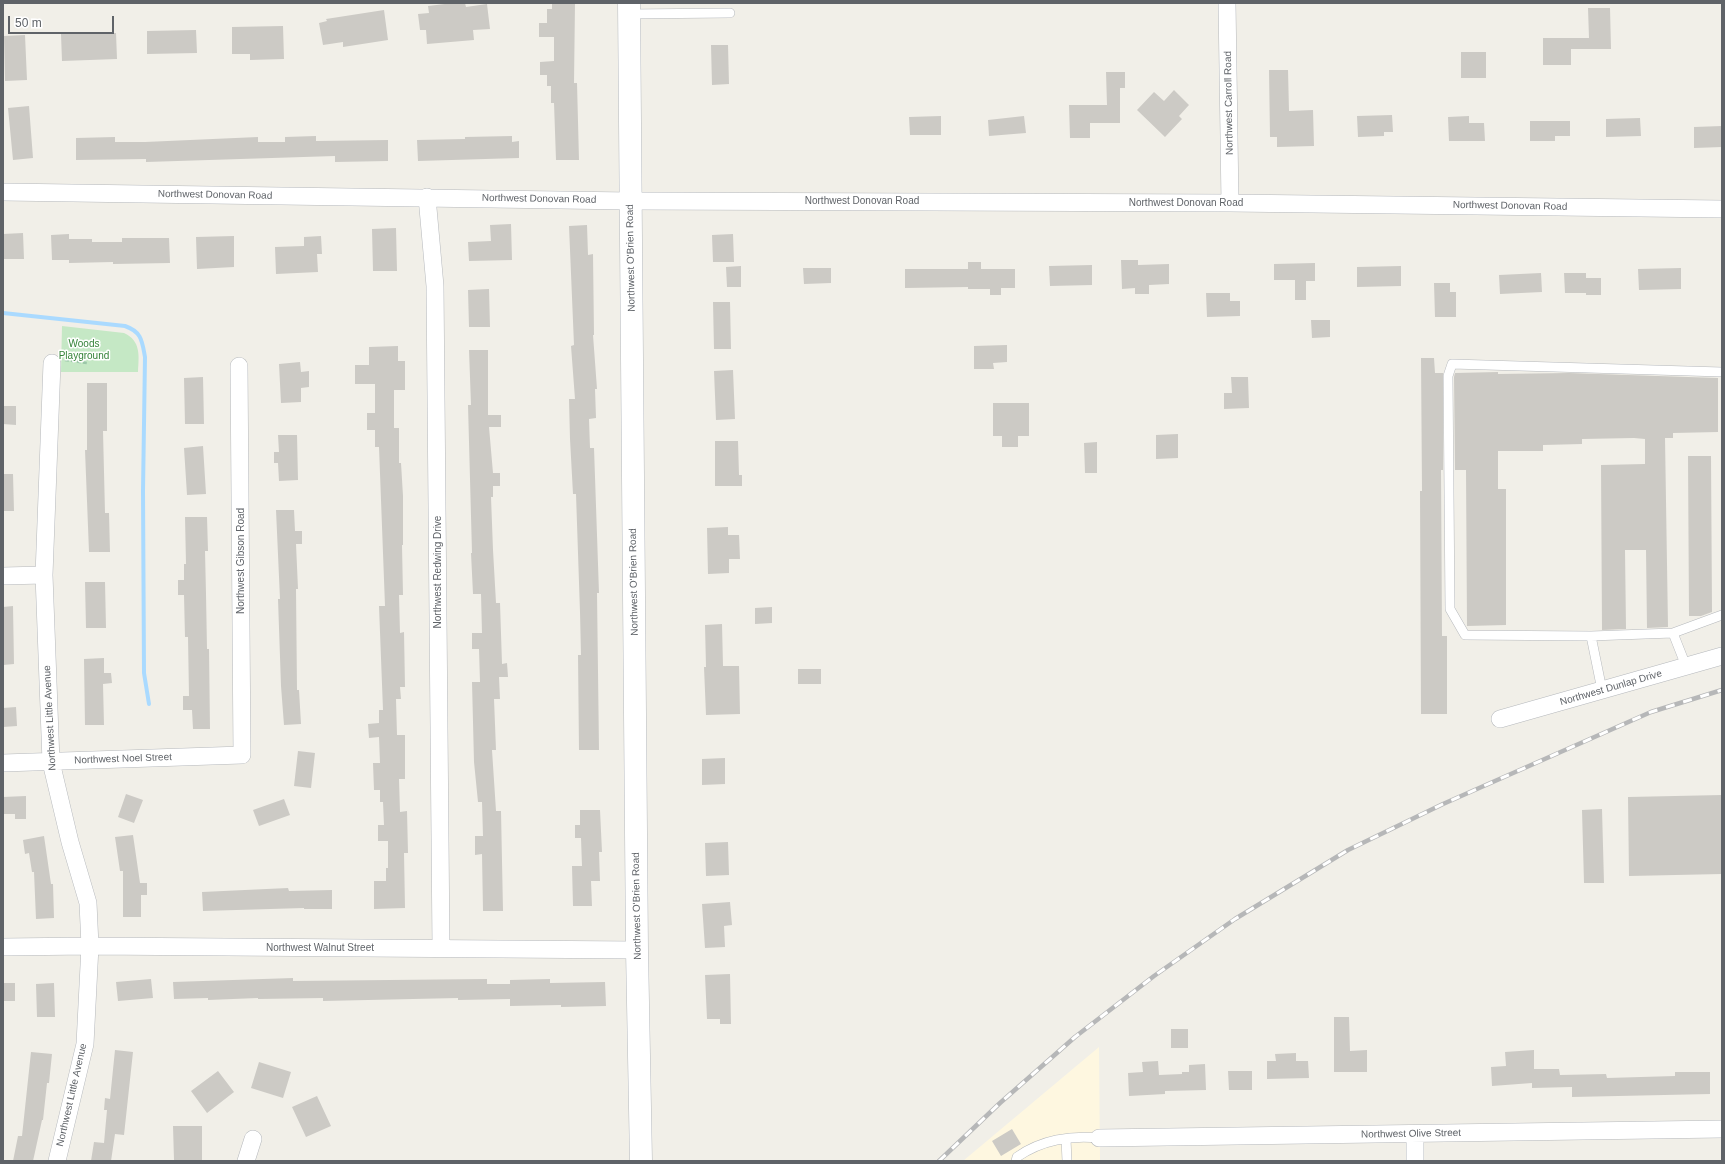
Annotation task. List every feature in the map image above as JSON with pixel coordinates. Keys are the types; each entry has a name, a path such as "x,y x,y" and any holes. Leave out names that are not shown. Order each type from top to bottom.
{"street":[{"name":"Northwest Carroll Road","path":"1227,3 1230,204"},
{"name":"Northwest O'Brien Road","path":"629,8 637,950 641,1161"},
{"name":"Northwest Donovan Road","path":"3,192 630,201 1230,204 1722,209"},
{"name":"Northwest Redwing Drive","path":"427,197 435,286 441,947"},
{"name":"Northwest Little Avenue","path":"52,363 44,574 50,762 70,842 88,903 90,946 85,1044 57,1161"},
{"name":"Northwest Gibson Road","path":"239,366 242,755"},
{"path":"3,576 44,574"},
{"name":"Northwest Dunlap Drive","path":"1500,719 1722,656"},
{"name":"Northwest Noel Street","path":"3,763 242,755"},
{"name":"Northwest Walnut Street","path":"3,947 441,947 637,950"},
{"name":"Northwest Olive Street","path":"1099,1138 1722,1129"},
{"path":"1415,1134 1415,1161"},
{"path":"246,1161 252,1139"}],"lane":[{"path":"629,8 730,13"},
{"path":"1722,372 1452,364 1448,376 1450,608 1465,635 1591,636 1673,633 1722,615"},
{"path":"1673,633 1686,666"},
{"path":"1591,636 1602,690"},
{"path":"1016,1161 1017,1157 1029,1149 1043,1143 1066,1139 1099,1138"},
{"path":"1066,1139 1067,1161"}],"shaded area":[{"path":"1099,1047 1100,1161 963,1161"}],"green space":[{"name":"Woods Playground","path":"62,326 124,333 130,336 134,340 138,349 138,372 61,372"}],"building":[{"path":"465,3 466,7 487,4 490,29 473,30 474,40 427,44 426,30 420,30 418,14 429,13 428,6"},
{"path":"552,3 575,3 574,83 577,83 579,160 556,160 554,103 551,103 551,86 547,86 547,75 540,75 540,62 554,61 554,37 539,37 539,23 547,23 547,9 552,9"},
{"path":"1588,8 1610,8 1611,49 1571,49 1571,65 1543,65 1543,38 1589,38"},
{"path":"384,10 388,40 343,47 343,42 323,45 319,23 327,21 326,19"},
{"path":"283,26 284,59 250,60 250,54 232,54 232,27"},
{"path":"196,30 197,53 147,54 147,31"},
{"path":"116,33 117,59 62,61 61,34"},
{"path":"25,35 27,80 5,81 4,36"},
{"path":"711,45 728,45 729,84 712,85"},
{"path":"1461,52 1486,52 1486,78 1461,78"},
{"path":"1269,70 1288,70 1289,111 1313,110 1314,146 1277,147 1277,137 1270,137"},
{"path":"1106,72 1125,72 1125,88 1120,88 1120,123 1090,123 1090,138 1070,138 1069,105 1107,105"},
{"path":"1174,90 1189,105 1179,116 1182,119 1165,137 1137,110 1154,92 1164,101"},
{"path":"29,106 33,158 13,160 8,108"},
{"path":"1392,115 1393,132 1384,132 1384,136 1358,137 1357,116"},
{"path":"941,116 941,135 910,135 909,117"},
{"path":"1024,116 1026,133 989,136 988,120"},
{"path":"1469,116 1469,123 1484,123 1485,141 1449,141 1448,117"},
{"path":"1640,118 1641,136 1606,137 1606,119"},
{"path":"1530,121 1570,121 1570,136 1555,136 1555,141 1530,141"},
{"path":"1722,126 1722,147 1694,148 1694,127"},
{"path":"316,136 316,141 388,140 388,161 335,162 335,156 146,162 146,159 76,160 76,138 115,137 115,142 145,142 258,137 258,142 285,142 285,137"},
{"path":"512,136 512,142 519,141 519,158 418,161 417,140"},
{"path":"511,224 512,260 469,261 468,242 491,241 490,225"},
{"path":"587,225 588,255 593,254 593,335 597,389 595,389 596,418 589,419 590,448 594,448 599,593 597,593 599,750 579,750 578,655 581,655 580,612 576,494 573,494 569,399 575,399 571,346 574,345 569,226"},
{"path":"396,228 397,271 373,271 372,229"},
{"path":"23,233 24,259 3,259 3,234"},
{"path":"69,234 69,239 92,239 92,242 122,242 122,238 169,238 170,263 69,263 69,260 52,260 51,235"},
{"path":"733,234 734,262 713,262 712,235"},
{"path":"234,236 234,267 197,269 196,237"},
{"path":"321,236 322,254 317,254 318,272 276,274 275,247 304,246 304,237"},
{"path":"1121,260 1138,260 1138,265 1169,264 1169,284 1149,285 1149,294 1135,294 1135,288 1122,289"},
{"path":"968,262 981,262 981,269 1015,269 1015,288 1001,288 1001,295 990,295 990,289 968,289 968,287 905,288 905,269 968,269"},
{"path":"1315,263 1315,281 1306,281 1306,300 1295,300 1295,280 1274,280 1274,264"},
{"path":"1092,265 1092,285 1050,286 1049,266"},
{"path":"741,266 741,287 727,287 726,267"},
{"path":"1401,266 1401,286 1357,287 1357,267"},
{"path":"803,268 831,268 831,283 804,284"},
{"path":"1681,268 1681,289 1639,290 1638,269"},
{"path":"1541,273 1542,292 1500,294 1499,275"},
{"path":"1564,273 1586,273 1586,278 1601,278 1601,295 1565,293"},
{"path":"1434,283 1450,283 1450,292 1456,292 1456,317 1435,317"},
{"path":"489,289 490,327 469,327 468,290"},
{"path":"1206,293 1230,293 1230,301 1240,301 1240,316 1207,317"},
{"path":"713,302 730,302 731,349 714,349"},
{"path":"1311,320 1330,320 1330,337 1312,338"},
{"path":"1007,345 1007,362 993,363 994,369 974,369 974,346"},
{"path":"398,346 398,361 405,361 405,390 394,390 394,428 399,428 399,463 401,463 403,496 403,595 399,595 400,633 404,632 405,687 400,687 401,699 396,699 397,735 405,735 405,779 399,779 400,812 407,811 408,853 404,853 405,908 374,909 374,881 386,881 386,868 388,868 388,841 378,841 378,825 384,825 383,802 380,802 380,790 374,790 373,763 380,763 379,737 369,738 368,724 379,723 379,710 383,710 379,606 385,606 379,447 375,447 375,430 367,430 367,413 375,413 375,384 355,384 355,365 369,365 369,347"},
{"path":"469,350 488,350 488,415 501,415 501,427 489,427 493,473 500,473 500,486 493,486 493,497 491,497 493,550 496,603 500,603 502,664 507,663 508,677 499,677 500,699 494,699 496,750 492,750 496,811 501,811 503,911 483,911 482,854 475,855 475,836 483,836 482,802 478,802 474,762 472,682 480,682 479,649 472,649 472,633 482,633 481,594 473,594 471,553 468,405 471,405"},
{"path":"1421,358 1434,358 1435,373 1443,373 1443,470 1441,470 1442,636 1447,636 1447,714 1421,714"},
{"path":"300,362 301,372 309,371 309,387 301,388 301,402 281,403 279,364"},
{"path":"733,370 735,419 716,420 714,371"},
{"path":"1498,372 1498,374 1569,373 1718,378 1718,432 1673,433 1673,438 1665,438 1668,627 1647,628 1646,550 1625,550 1626,629 1602,630 1601,465 1645,464 1645,439 1634,438 1582,439 1582,444 1543,445 1543,451 1498,451 1498,489 1506,489 1506,625 1467,626 1466,470 1455,470 1454,377 1455,373"},
{"path":"203,377 204,424 185,424 184,378"},
{"path":"1231,377 1248,377 1249,408 1224,409 1224,393 1232,393"},
{"path":"87,383 107,383 107,431 103,431 105,513 109,513 110,552 89,552 85,450 87,450"},
{"path":"993,403 1029,403 1029,436 1018,436 1018,447 1002,447 1002,436 993,436"},
{"path":"3,406 16,406 16,425 3,424"},
{"path":"1178,434 1178,458 1156,459 1156,435"},
{"path":"278,435 297,435 298,480 279,481 278,463 274,463 274,452 279,452"},
{"path":"715,441 738,441 739,475 742,475 742,486 715,486"},
{"path":"1097,442 1097,473 1085,473 1084,443"},
{"path":"203,446 206,494 187,495 184,448"},
{"path":"1688,456 1711,456 1712,612 1701,616 1689,616"},
{"path":"3,474 13,474 14,511 3,511"},
{"path":"276,510 294,510 295,531 302,531 302,544 296,544 298,589 296,589 297,690 299,690 301,724 284,725 281,686 278,599 280,599"},
{"path":"185,517 207,517 208,551 205,551 207,649 209,649 210,729 193,729 192,710 183,710 183,696 189,696 188,637 185,637 184,595 178,595 178,580 184,580 184,564 186,564"},
{"path":"728,527 728,535 739,535 740,559 729,559 729,573 708,574 707,528"},
{"path":"85,582 105,582 106,628 86,628"},
{"path":"13,606 14,664 3,665 3,607"},
{"path":"772,607 772,623 755,624 755,608"},
{"path":"722,624 723,666 739,666 740,714 706,715 704,667 706,667 705,625"},
{"path":"104,658 104,673 111,673 112,683 103,684 104,725 85,725 84,659"},
{"path":"798,669 821,669 821,684 798,684"},
{"path":"16,707 17,726 3,727 3,708"},
{"path":"298,751 315,753 311,788 294,786"},
{"path":"725,758 725,784 702,785 702,759"},
{"path":"126,794 143,800 134,823 118,817"},
{"path":"1722,795 1722,874 1629,876 1628,797"},
{"path":"26,796 26,819 15,819 15,814 3,814 3,797"},
{"path":"284,799 290,815 259,826 253,810"},
{"path":"1602,809 1604,883 1584,883 1582,810"},
{"path":"580,810 600,810 602,852 599,852 600,881 591,881 592,906 573,906 572,866 582,866 581,838 575,838 575,825 580,825"},
{"path":"133,835 140,883 147,883 147,895 141,895 141,917 123,917 123,871 120,871 115,837"},
{"path":"44,836 51,884 53,884 54,918 36,919 34,872 32,872 29,853 25,854 23,840"},
{"path":"728,842 729,875 706,876 705,843"},
{"path":"288,888 289,891 332,890 332,909 304,908 203,911 202,892"},
{"path":"730,902 732,925 724,926 725,947 705,948 702,904"},
{"path":"730,974 731,1024 720,1024 720,1019 707,1019 705,975"},
{"path":"293,978 293,981 487,979 487,984 510,984 510,980 550,979 550,983 605,982 606,1006 510,1006 510,999 458,1000 458,998 323,1001 323,998 208,1000 208,998 174,999 173,982"},
{"path":"151,979 153,998 118,1001 116,982"},
{"path":"3,983 15,983 15,1001 3,1001"},
{"path":"54,983 55,1017 37,1017 36,984"},
{"path":"1334,1017 1349,1017 1350,1051 1367,1050 1367,1072 1334,1072"},
{"path":"1171,1029 1188,1029 1188,1048 1171,1048"},
{"path":"115,1050 133,1052 124,1135 115,1134 111,1161 91,1161 94,1142 104,1143 107,1110 104,1110 105,1098 110,1099"},
{"path":"1534,1050 1534,1069 1559,1069 1560,1075 1606,1074 1607,1078 1675,1076 1675,1072 1710,1072 1710,1094 1572,1097 1572,1087 1532,1088 1532,1083 1492,1086 1491,1067 1506,1066 1505,1052"},
{"path":"31,1052 52,1054 43,1120 33,1161 13,1161 18,1136 22,1136"},
{"path":"1296,1053 1296,1061 1308,1061 1309,1078 1267,1079 1267,1061 1276,1061 1275,1054"},
{"path":"1158,1061 1159,1075 1182,1074 1182,1072 1189,1072 1189,1065 1205,1064 1206,1090 1165,1091 1165,1094 1129,1096 1128,1073 1143,1072 1142,1062"},
{"path":"259,1062 291,1072 283,1098 251,1088"},
{"path":"218,1071 234,1092 207,1113 191,1091"},
{"path":"1228,1071 1252,1071 1252,1090 1229,1090"},
{"path":"317,1096 331,1126 306,1137 292,1107"},
{"path":"173,1126 202,1126 202,1160 174,1160"},
{"path":"1012,1129 1021,1144 1001,1156 992,1141"}],"waterway":[{"path":"3,313 125,326 135,331 142,342 145,357 143,491 144,673 149,704"}],"railway":[{"path":"939,1161 1000,1103 1075,1037 1154,976 1235,919 1348,850 1443,804 1651,712 1722,690"}]}
